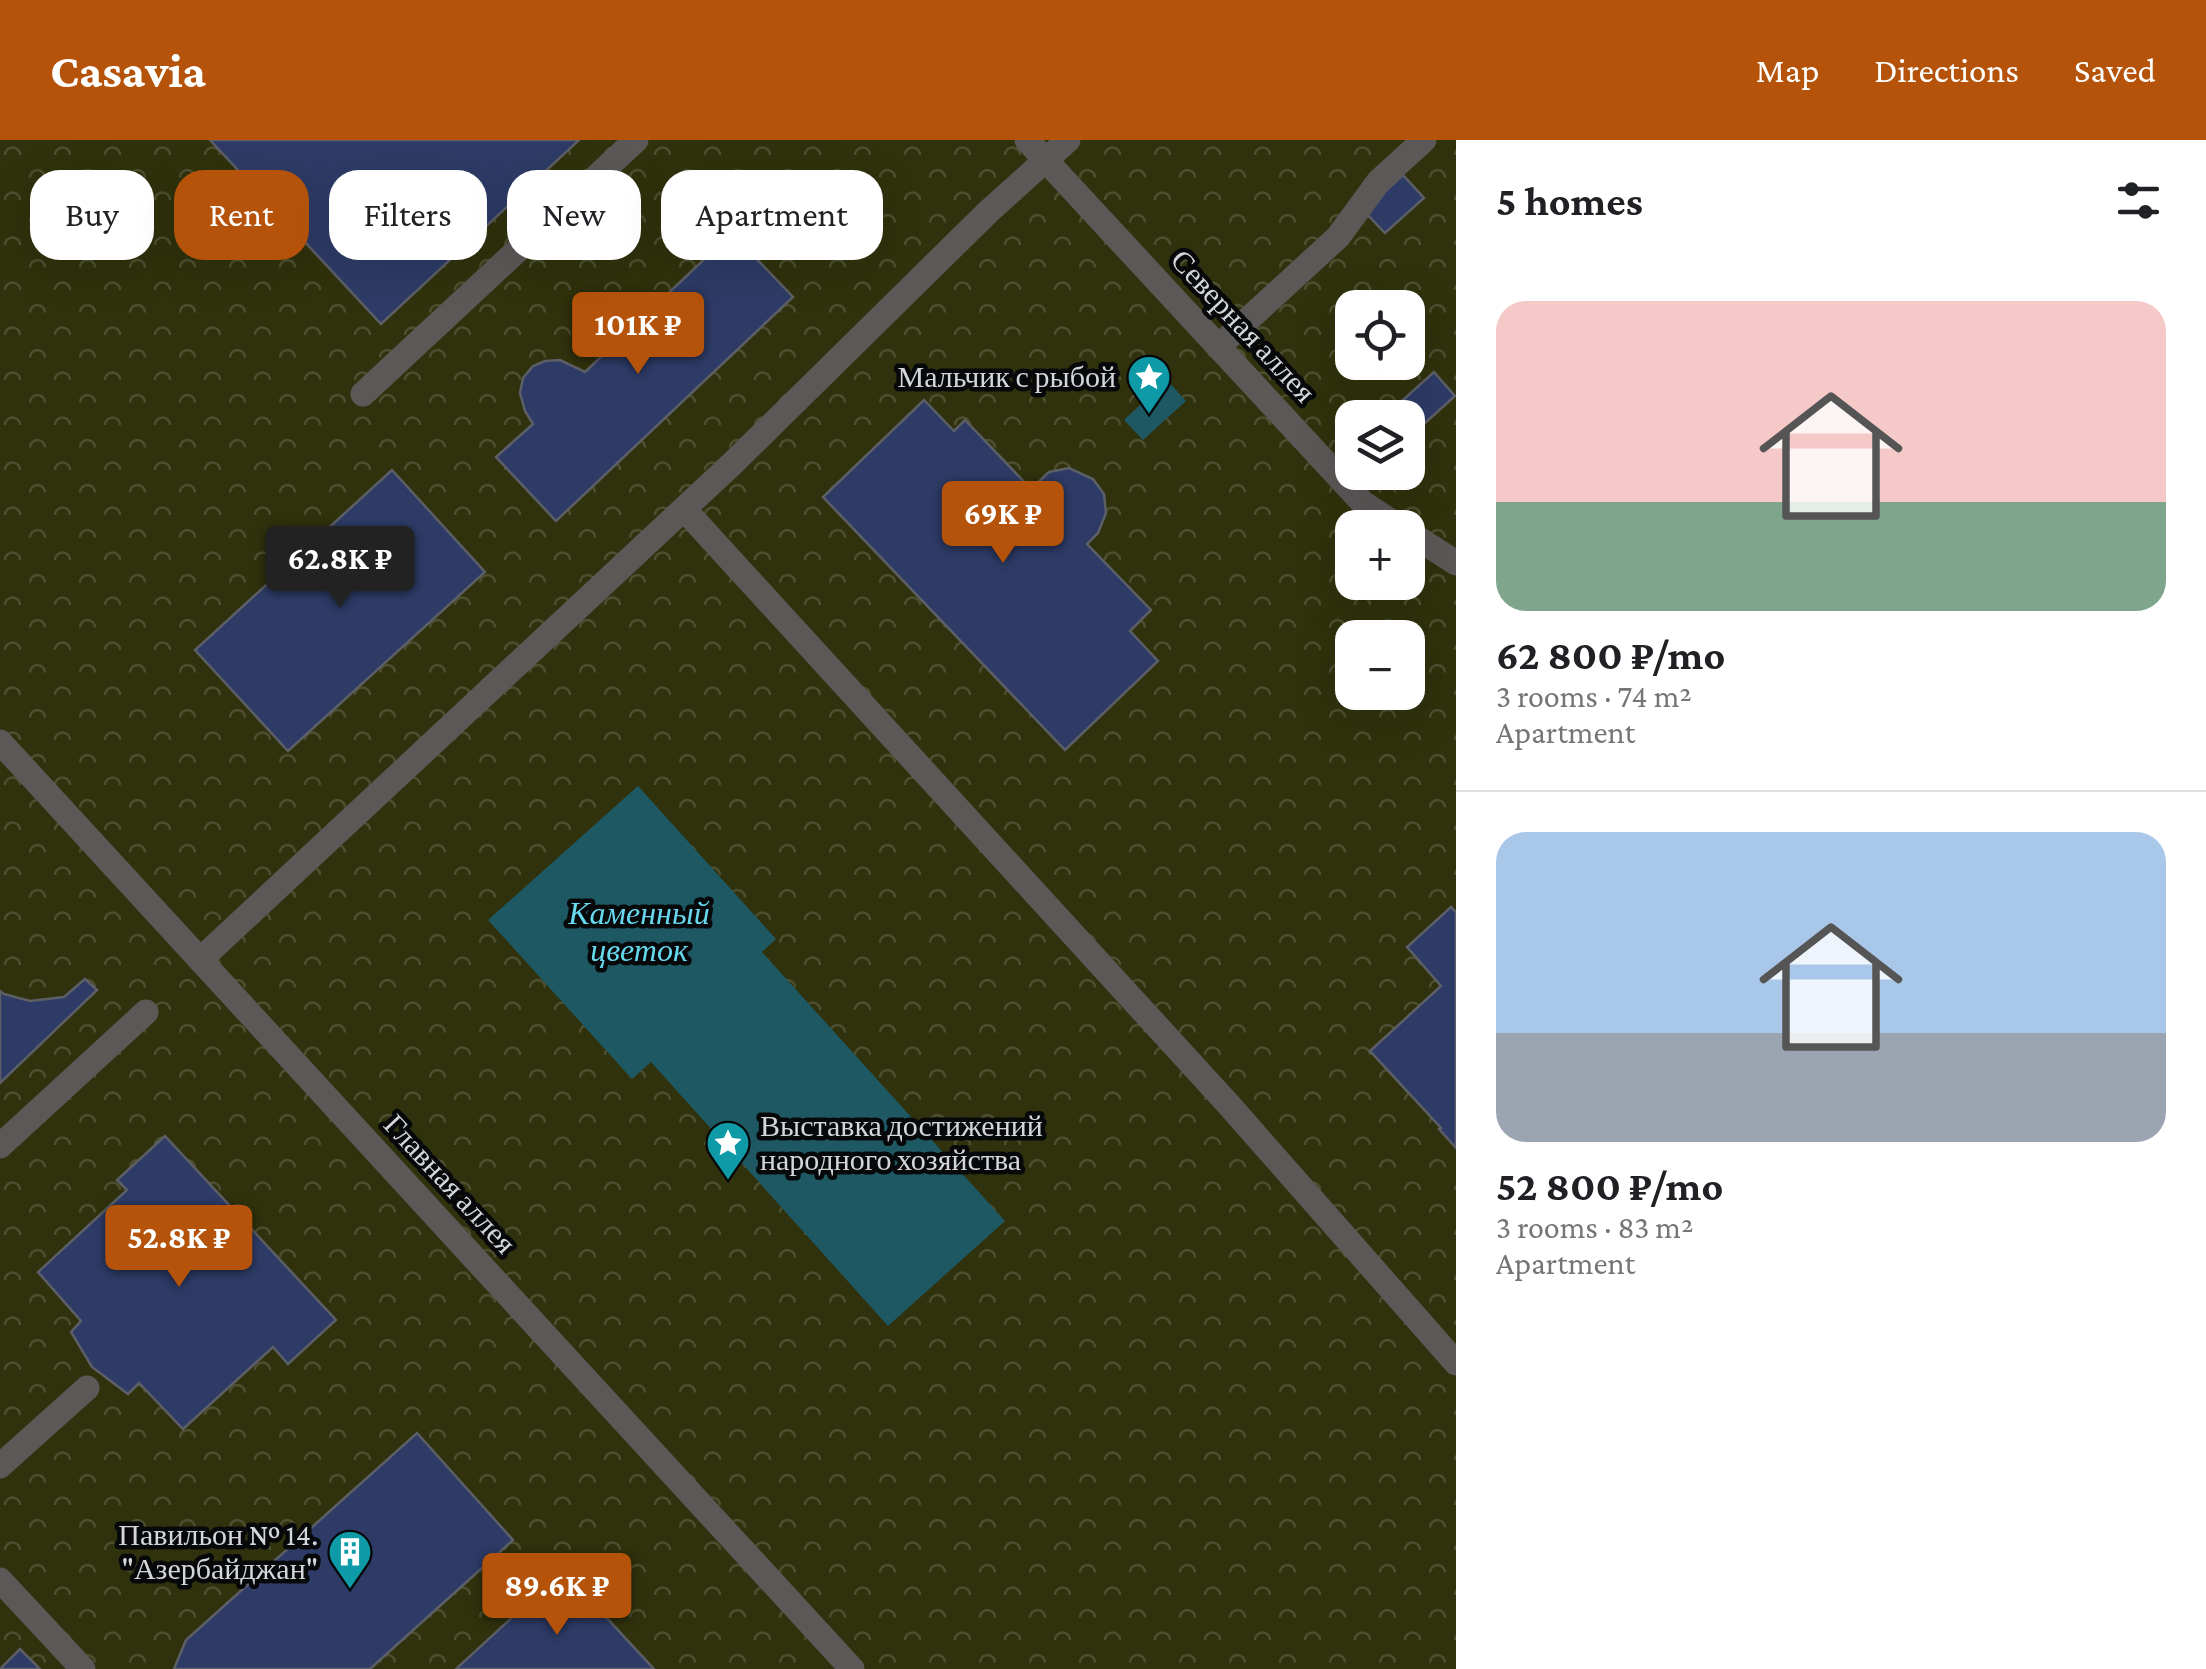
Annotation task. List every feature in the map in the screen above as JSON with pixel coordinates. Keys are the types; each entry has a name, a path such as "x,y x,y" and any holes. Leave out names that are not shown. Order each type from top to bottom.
{"lane":[{"path":"363,394 636,140"},
{"name":"Северная аллея","path":"1027,140 1373,510"},
{"path":"200,960 684,509 988,212 1068,140"},
{"path":"1218,347 1338,237 1378,182 1424,140"},
{"path":"684,509 1219,1094 1456,1362"},
{"path":"1425,543 1456,563"},
{"name":"Главная аллея","path":"0,742 852,1669"},
{"path":"0,1146 146,1012"},
{"path":"0,1466 86,1388"},
{"path":"0,1580 83,1669"}],"green space":[{"name":"Выставка достижений народного хозяйства","path":"0,140 1456,140 1456,1669 0,1669"}],"water":[{"path":"1167,380 1186,401 1143,440 1124,420"},
{"name":"Каменный цветок","path":"638,786 776,939 762,952 1005,1221 888,1326 651,1062 632,1079 488,920"}],"building":[{"path":"210,140 579,140 547,170 507,170 507,207 487,225 487,170 329,170 329,260 450,260 381,324 309,247 309,170 238,170"},
{"path":"1403,175 1424,198 1385,233 1364,211"},
{"path":"703,260 758,260 793,297 556,521 496,457 533,424 520,393 523,378 533,366 560,360 585,372"},
{"path":"1434,372 1455,396 1425,423 1425,400 1403,400"},
{"path":"924,400 954,431 965,420 1031,489 1049,472 1069,468 1093,479 1104,494 1106,513 1098,533 1087,544 1151,610 1130,631 1158,661 1065,750 823,497"},
{"path":"392,470 485,572 288,751 195,650"},
{"path":"1451,907 1456,912 1456,1148 1370,1051 1441,986 1407,947"},
{"path":"85,979 97,990 0,1083 0,991 30,1001 64,997"},
{"path":"165,1136 336,1320 288,1364 273,1347 183,1429 139,1383 128,1394 92,1367 71,1332 81,1321 38,1272 127,1190 117,1180"},
{"name":"Павильон № 14. \"Азербайджан\"","path":"417,1433 513,1540 370,1669 174,1669 186,1640"},
{"path":"555,1578 582,1606 590,1600 654,1669 456,1669"},
{"path":"20,1649 40,1669 0,1669"}],"place":[{"name":"Мальчик с рыбой","path":"1149,415"},
{"name":"Выставка достижений народного хозяйства","path":"728,1181"},
{"name":"Павильон № 14. \"Азербайджан\"","path":"350,1590"}]}
